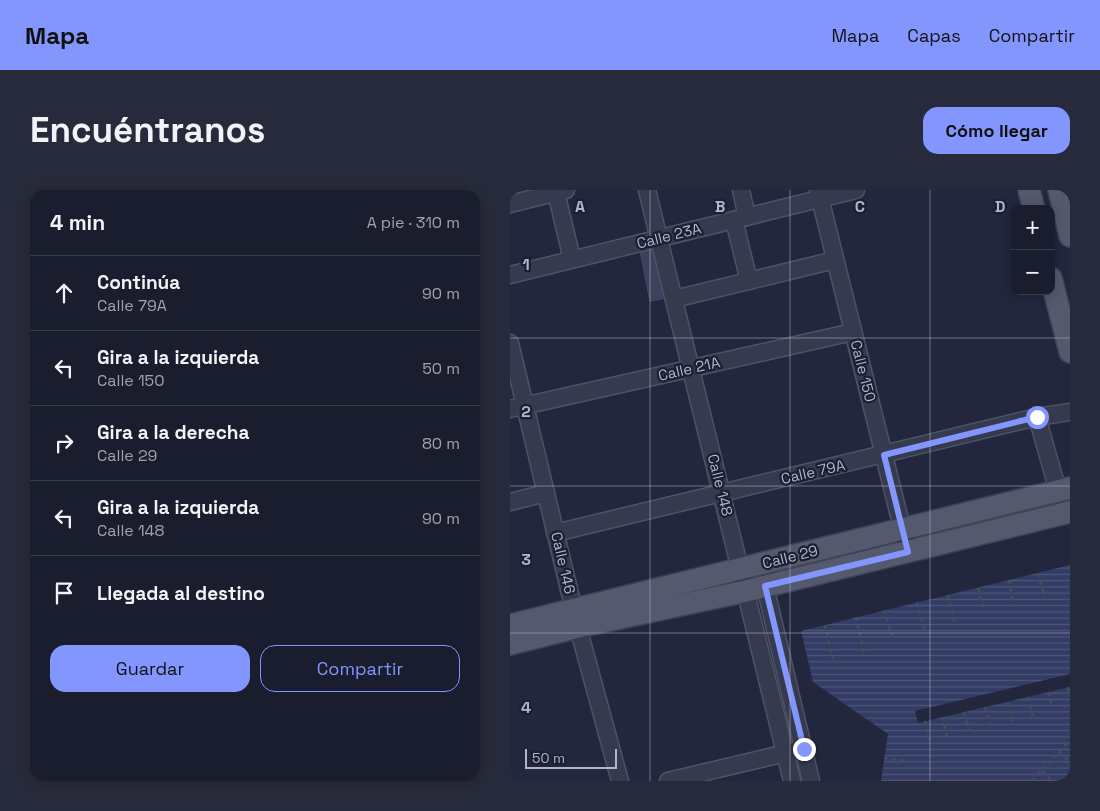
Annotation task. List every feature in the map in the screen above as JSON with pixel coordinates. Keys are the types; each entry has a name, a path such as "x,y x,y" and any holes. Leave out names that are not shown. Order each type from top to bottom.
{"main road":[{"path":"1029,190 1033,205"},
{"path":"1059,190 1070,236"},
{"path":"1055,294 1070,352"},
{"path":"1046,518 1056,491"},
{"name":"Calle 29","path":"510,644 576,618 741,569 1056,491"},
{"name":"Calle 29","path":"510,625 576,618 756,588 1070,512"}],"street":[{"name":"Calle 148","path":"647,190 741,569 756,588 781,652 811,781"},
{"path":"741,190 741,218 749,281"},
{"name":"Calle 23A","path":"510,275 741,218 819,194 856,190"},
{"path":"518,198 561,191 572,260"},
{"name":"Calle 150","path":"819,194 908,552"},
{"path":"674,299 835,260"},
{"name":"Calle 21A","path":"517,408 853,332"},
{"name":"Calle 146","path":"510,343 517,408 546,493 576,618 620,781"},
{"name":"Calle 79A","path":"556,533 1037,417 1070,412"},
{"path":"1037,417 1056,491"},
{"path":"510,502 546,493"},
{"name":"Calle 148","path":"756,588 763,660 792,781"},
{"path":"763,660 781,652"},
{"path":"775,708 792,702"},
{"path":"668,781 804,749"}],"path":[{"path":"1069,566 1070,570"},
{"path":"1038,573 1045,598"},
{"path":"1009,580 1014,605"},
{"path":"978,588 985,613"},
{"path":"948,595 954,621"},
{"path":"917,602 924,629"},
{"path":"885,610 892,637"},
{"path":"856,617 864,652"},
{"path":"825,625 833,659"},
{"path":"1068,687 1070,696"},
{"path":"1048,692 1052,706"},
{"path":"1028,697 1033,717"},
{"path":"1008,702 1013,722"},
{"path":"985,707 991,727"},
{"path":"964,712 969,732"},
{"path":"943,717 948,737"},
{"path":"925,721 930,741"},
{"path":"1032,781 1070,740"},
{"path":"1059,752 1070,763"},
{"path":"884,758 904,761"},
{"path":"1042,771 1052,781"}],"water":[{"path":"1070,565 1070,781 881,781 888,734 813,682 801,631"}],"pier":[{"path":"1070,674 1070,687 918,723 915,711"}],"building":[{"path":"657,245 669,299 649,303 638,248"}],"route":[{"path":"804,749 765,586 908,552 884,455 1037,417"}]}
